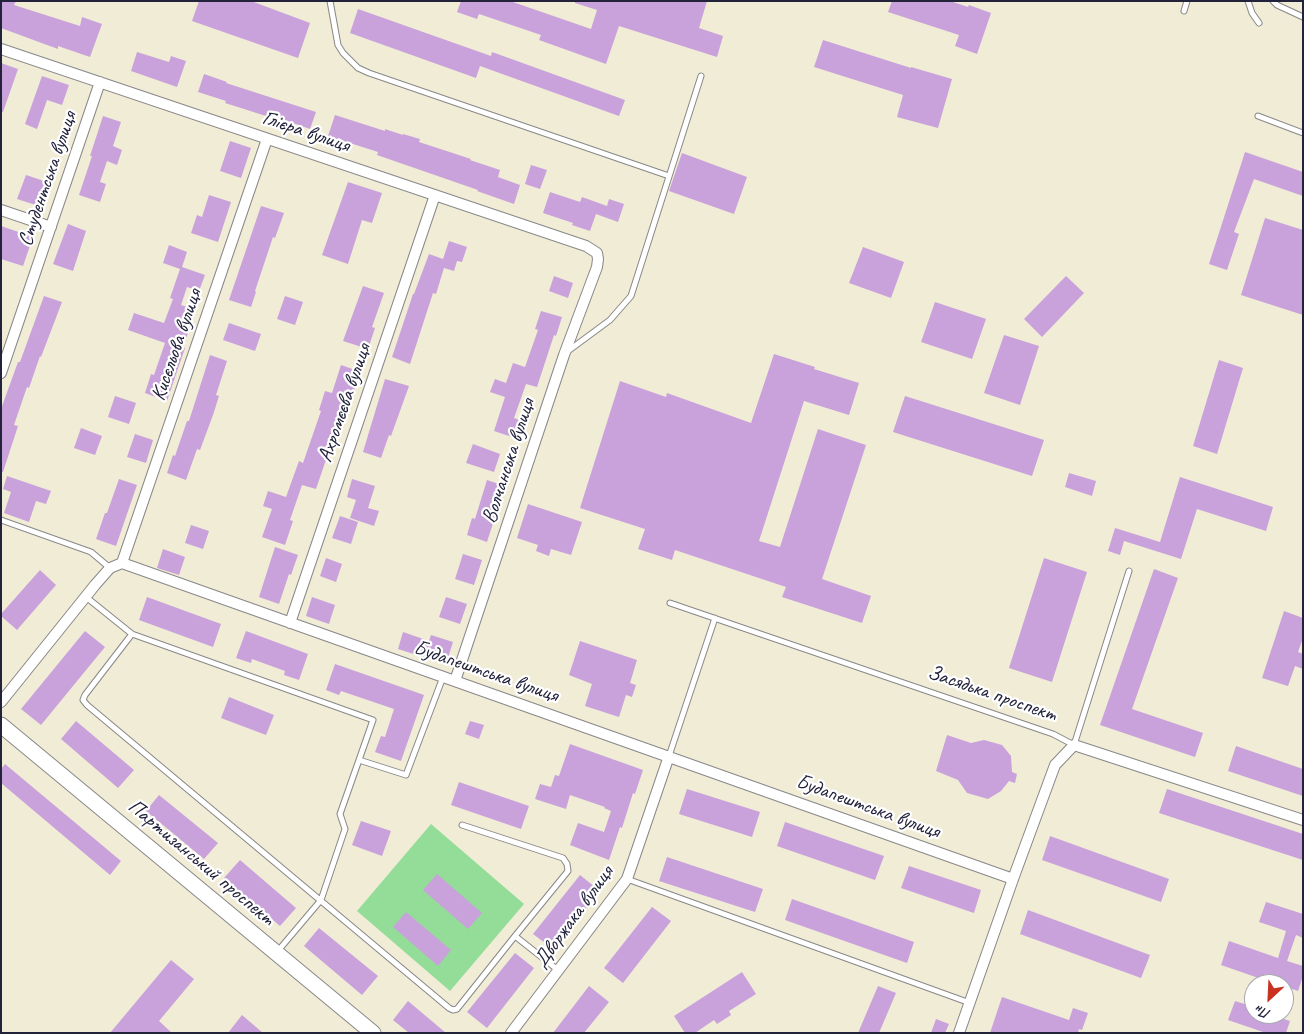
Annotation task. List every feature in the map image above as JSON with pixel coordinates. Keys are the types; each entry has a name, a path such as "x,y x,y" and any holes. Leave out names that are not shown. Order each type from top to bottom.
{"street":[{"name":"Глієра вулиця","path":"1,49 586,246 597,253"},
{"name":"Студентська вулиця","path":"2,368 100,82"},
{"name":"Кисєльова вулиця","path":"122,563 267,139"},
{"name":"Ахромєєва вулиця","path":"290,623 435,195"},
{"path":"1,210 51,227"},
{"name":"Волчанська вулиця","path":"455,681 564,355 597,266 597,253"},
{"path":"1,702 110,568 122,563"},
{"name":"Будапештська вулиця","path":"122,563 1012,879"},
{"name":"Партизанський проспект","path":"1,725 373,1033"},
{"path":"959,1033 1012,879 1055,765 1074,745"},
{"name":"Засядька проспект","path":"1074,745 1303,820"},
{"name":"Дворжака вулиця","path":"511,1033 627,880 669,756"}],"lane":[{"path":"330,1 338,45 358,68 669,176"},
{"path":"1184,10 1187,1"},
{"path":"1248,1 1252,13 1259,23"},
{"path":"1273,1 1277,5 1303,17"},
{"path":"564,355 610,320 631,296 701,76"},
{"path":"1258,116 1303,133"},
{"path":"1,520 91,552 110,568"},
{"path":"1074,745 1129,571"},
{"path":"86,597 132,634 373,720 340,814 345,829 321,900 277,953"},
{"name":"Засядька проспект","path":"670,603 1053,734 1074,745"},
{"path":"669,756 715,618"},
{"path":"132,634 85,695 83,700 86,705 453,1010 457,1009 568,871 567,864 563,858 462,826"},
{"path":"359,760 406,775 443,676"},
{"path":"627,880 970,1002"},
{"path":"516,936 558,970"}],"green space":[{"path":"431,824 524,904 450,991 357,911"}],"building":[{"path":"1,1 16,1 14,5 80,26 82,17 102,24 90,57 58,46 58,49 1,28"},
{"path":"199,1 251,1 310,23 298,58 192,21"},
{"path":"461,1 510,1 591,29 597,10 575,3 575,1 707,1 699,28 723,36 717,57 619,26 606,64 539,40 541,35 479,14 477,19 457,12"},
{"path":"892,1 950,1 991,13 977,54 955,46 959,35 888,12"},
{"path":"358,9 491,56 492,52 625,100 619,116 480,66 476,78 350,33"},
{"path":"823,40 952,79 938,128 897,117 903,95 814,67"},
{"path":"137,52 169,62 171,56 186,61 177,87 131,71"},
{"path":"1,63 18,69 3,112 1,111"},
{"path":"204,74 316,112 310,129 276,117 275,119 225,103 226,101 198,92"},
{"path":"42,76 69,85 62,105 47,100 37,129 25,124"},
{"path":"335,115 385,131 385,129 420,139 419,142 500,170 498,177 520,185 514,204 377,155 378,152 328,136"},
{"path":"103,116 121,122 113,146 122,150 117,165 107,161 100,182 106,184 100,202 79,195"},
{"path":"230,141 251,148 241,178 220,171"},
{"path":"1245,152 1303,172 1303,196 1254,179 1234,232 1239,234 1227,270 1209,264"},
{"path":"682,153 747,177 734,214 669,191"},
{"path":"531,165 547,170 540,189 525,184"},
{"path":"26,175 50,183 42,207 17,199"},
{"path":"348,182 382,193 372,223 362,220 348,264 322,255"},
{"path":"550,192 580,202 582,197 607,206 609,199 624,204 618,222 596,214 590,231 543,213"},
{"path":"209,195 231,202 218,242 191,233 197,215 202,217"},
{"path":"261,206 284,213 275,238 273,237 251,307 229,300"},
{"path":"1265,218 1303,230 1303,315 1241,295"},
{"path":"68,224 86,231 73,271 53,264"},
{"path":"1,226 33,237 23,266 1,259"},
{"path":"449,241 467,247 462,262 457,261 454,271 444,268 436,294 433,293 410,364 392,357 413,294 429,254 443,259"},
{"path":"169,245 187,252 182,267 205,275 199,291 187,287 181,305 196,310 167,401 145,393 151,374 154,375 165,343 128,330 134,313 164,323 173,299 170,298 180,269 163,263"},
{"path":"863,247 904,262 891,298 849,283"},
{"path":"554,276 573,283 568,298 549,291"},
{"path":"1066,276 1084,293 1042,337 1024,319"},
{"path":"363,286 384,293 372,327 375,328 368,349 343,341"},
{"path":"44,296 62,302 29,388 27,387 14,425 18,426 3,472 1,472 1,409"},
{"path":"285,296 303,302 295,325 277,319"},
{"path":"935,302 986,319 972,359 921,342"},
{"path":"541,311 562,317 537,387 526,384 514,418 527,423 521,440 494,431 505,397 490,392 495,379 506,383 513,363 525,367 538,330 535,329"},
{"path":"229,323 261,334 255,351 223,340"},
{"path":"1004,335 1039,346 1020,405 984,393"},
{"path":"774,354 859,383 849,415 804,401 759,541 780,547 818,429 866,445 822,579 871,596 862,623 782,597 786,587 675,550 672,560 638,549 645,529 580,508 620,381 666,397 667,393 751,423"},
{"path":"210,355 227,361 216,395 219,396 213,415 200,450 197,449 186,480 167,473 187,421 189,421"},
{"path":"1219,360 1243,368 1217,454 1193,446"},
{"path":"341,365 361,372 316,489 302,485 290,520 293,521 285,545 262,537 272,509 263,506 268,491 286,497 299,461 303,463 321,411 319,410 325,391 332,393"},
{"path":"385,379 409,386 381,458 363,452"},
{"path":"115,396 136,403 129,424 108,417"},
{"path":"905,396 1044,440 1032,476 893,432"},
{"path":"81,428 102,436 95,455 74,448"},
{"path":"135,434 153,440 146,463 127,457"},
{"path":"473,444 500,454 494,472 466,463"},
{"path":"1069,473 1096,481 1092,496 1065,487"},
{"path":"7,476 51,491 46,504 36,501 29,522 4,513 11,492 3,489"},
{"path":"1180,477 1273,507 1266,531 1197,509 1181,559 1124,541 1120,555 1108,551 1115,528 1160,542"},
{"path":"119,479 137,485 116,546 96,539"},
{"path":"352,479 375,486 368,508 379,511 374,526 350,518 356,500 347,497"},
{"path":"487,480 505,486 487,542 467,535 472,518 475,519"},
{"path":"528,504 582,522 571,555 551,549 549,556 536,551 538,545 517,538"},
{"path":"340,516 358,522 351,544 332,538"},
{"path":"191,525 209,531 203,549 185,543"},
{"path":"275,547 298,555 291,575 289,574 279,604 259,597"},
{"path":"163,549 185,557 179,575 157,568"},
{"path":"463,554 482,560 474,585 455,579"},
{"path":"326,558 342,564 336,582 320,576"},
{"path":"1044,558 1087,572 1052,682 1009,668"},
{"path":"1154,569 1178,578 1132,709 1203,733 1195,757 1100,725"},
{"path":"40,570 56,585 17,630 1,614"},
{"path":"147,597 221,624 213,647 139,620"},
{"path":"312,597 335,605 329,624 306,616"},
{"path":"446,597 467,604 460,624 439,617"},
{"path":"1284,611 1303,618 1303,638 1298,652 1303,654 1303,669 1295,666 1288,686 1262,678"},
{"path":"85,631 105,647 41,725 21,709"},
{"path":"246,631 308,654 299,680 284,675 285,671 252,659 251,663 236,658"},
{"path":"403,632 429,641 431,635 453,642 446,664 398,649"},
{"path":"580,641 637,660 630,683 636,685 632,697 626,695 619,717 585,706 592,684 569,675"},
{"path":"335,664 424,695 401,761 375,752 381,736 385,737 394,709 341,691 339,695 326,690"},
{"path":"229,697 274,715 266,735 221,718"},
{"path":"76,721 134,770 118,788 61,739"},
{"path":"470,721 484,725 479,739 465,734"},
{"path":"947,735 971,743 984,740 1002,745 1011,756 1012,772 1017,774 1015,783 1009,781 1001,791 988,799 967,793 958,780 936,771"},
{"path":"570,744 643,770 609,860 570,845 578,823 604,832 611,811 605,807 570,795 566,809 535,799 540,784 551,787 555,775 559,776"},
{"path":"1236,746 1303,769 1303,796 1228,771"},
{"path":"5,764 121,861 110,875 1,783 1,769"},
{"path":"459,782 529,806 521,829 451,805"},
{"path":"687,789 760,812 752,837 679,814"},
{"path":"1167,789 1303,834 1303,860 1159,813"},
{"path":"159,795 218,843 204,859 146,811"},
{"path":"361,821 391,831 382,856 352,845"},
{"path":"785,822 884,856 875,880 777,846"},
{"path":"1050,836 1169,879 1161,902 1042,860"},
{"path":"667,857 763,889 755,912 659,881"},
{"path":"240,860 296,908 280,926 224,878"},
{"path":"909,866 981,890 974,913 901,888"},
{"path":"437,874 482,913 468,929 423,890"},
{"path":"580,875 600,891 553,949 533,934"},
{"path":"792,899 914,942 907,963 785,920"},
{"path":"1266,902 1303,914 1303,938 1296,935 1287,961 1303,966 1303,976 1298,991 1294,990 1294,974 1247,974 1221,965 1229,941 1278,958 1286,931 1259,922"},
{"path":"652,907 671,921 623,983 604,968"},
{"path":"1028,910 1150,955 1141,978 1020,934"},
{"path":"406,912 451,950 438,966 393,927"},
{"path":"319,928 378,976 362,995 304,946"},
{"path":"515,953 534,968 487,1028 467,1012"},
{"path":"171,960 194,979 159,1021 172,1033 110,1033"},
{"path":"742,972 756,994 729,1011 731,1015 717,1024 714,1020 695,1033 685,1033 674,1016"},
{"path":"589,986 609,1002 584,1033 553,1033"},
{"path":"878,986 896,993 879,1033 858,1033"},
{"path":"1002,997 1069,1020 1073,1008 1088,1013 1082,1030 1079,1029 1078,1033 990,1033"},
{"path":"408,1001 446,1033 409,1033 393,1020"},
{"path":"1235,1001 1244,1004 1244,1024 1289,1024 1286,1033 1266,1033 1228,1020"},
{"path":"242,1015 263,1033 228,1033"},
{"path":"936,1019 949,1024 945,1033 931,1033"}]}
